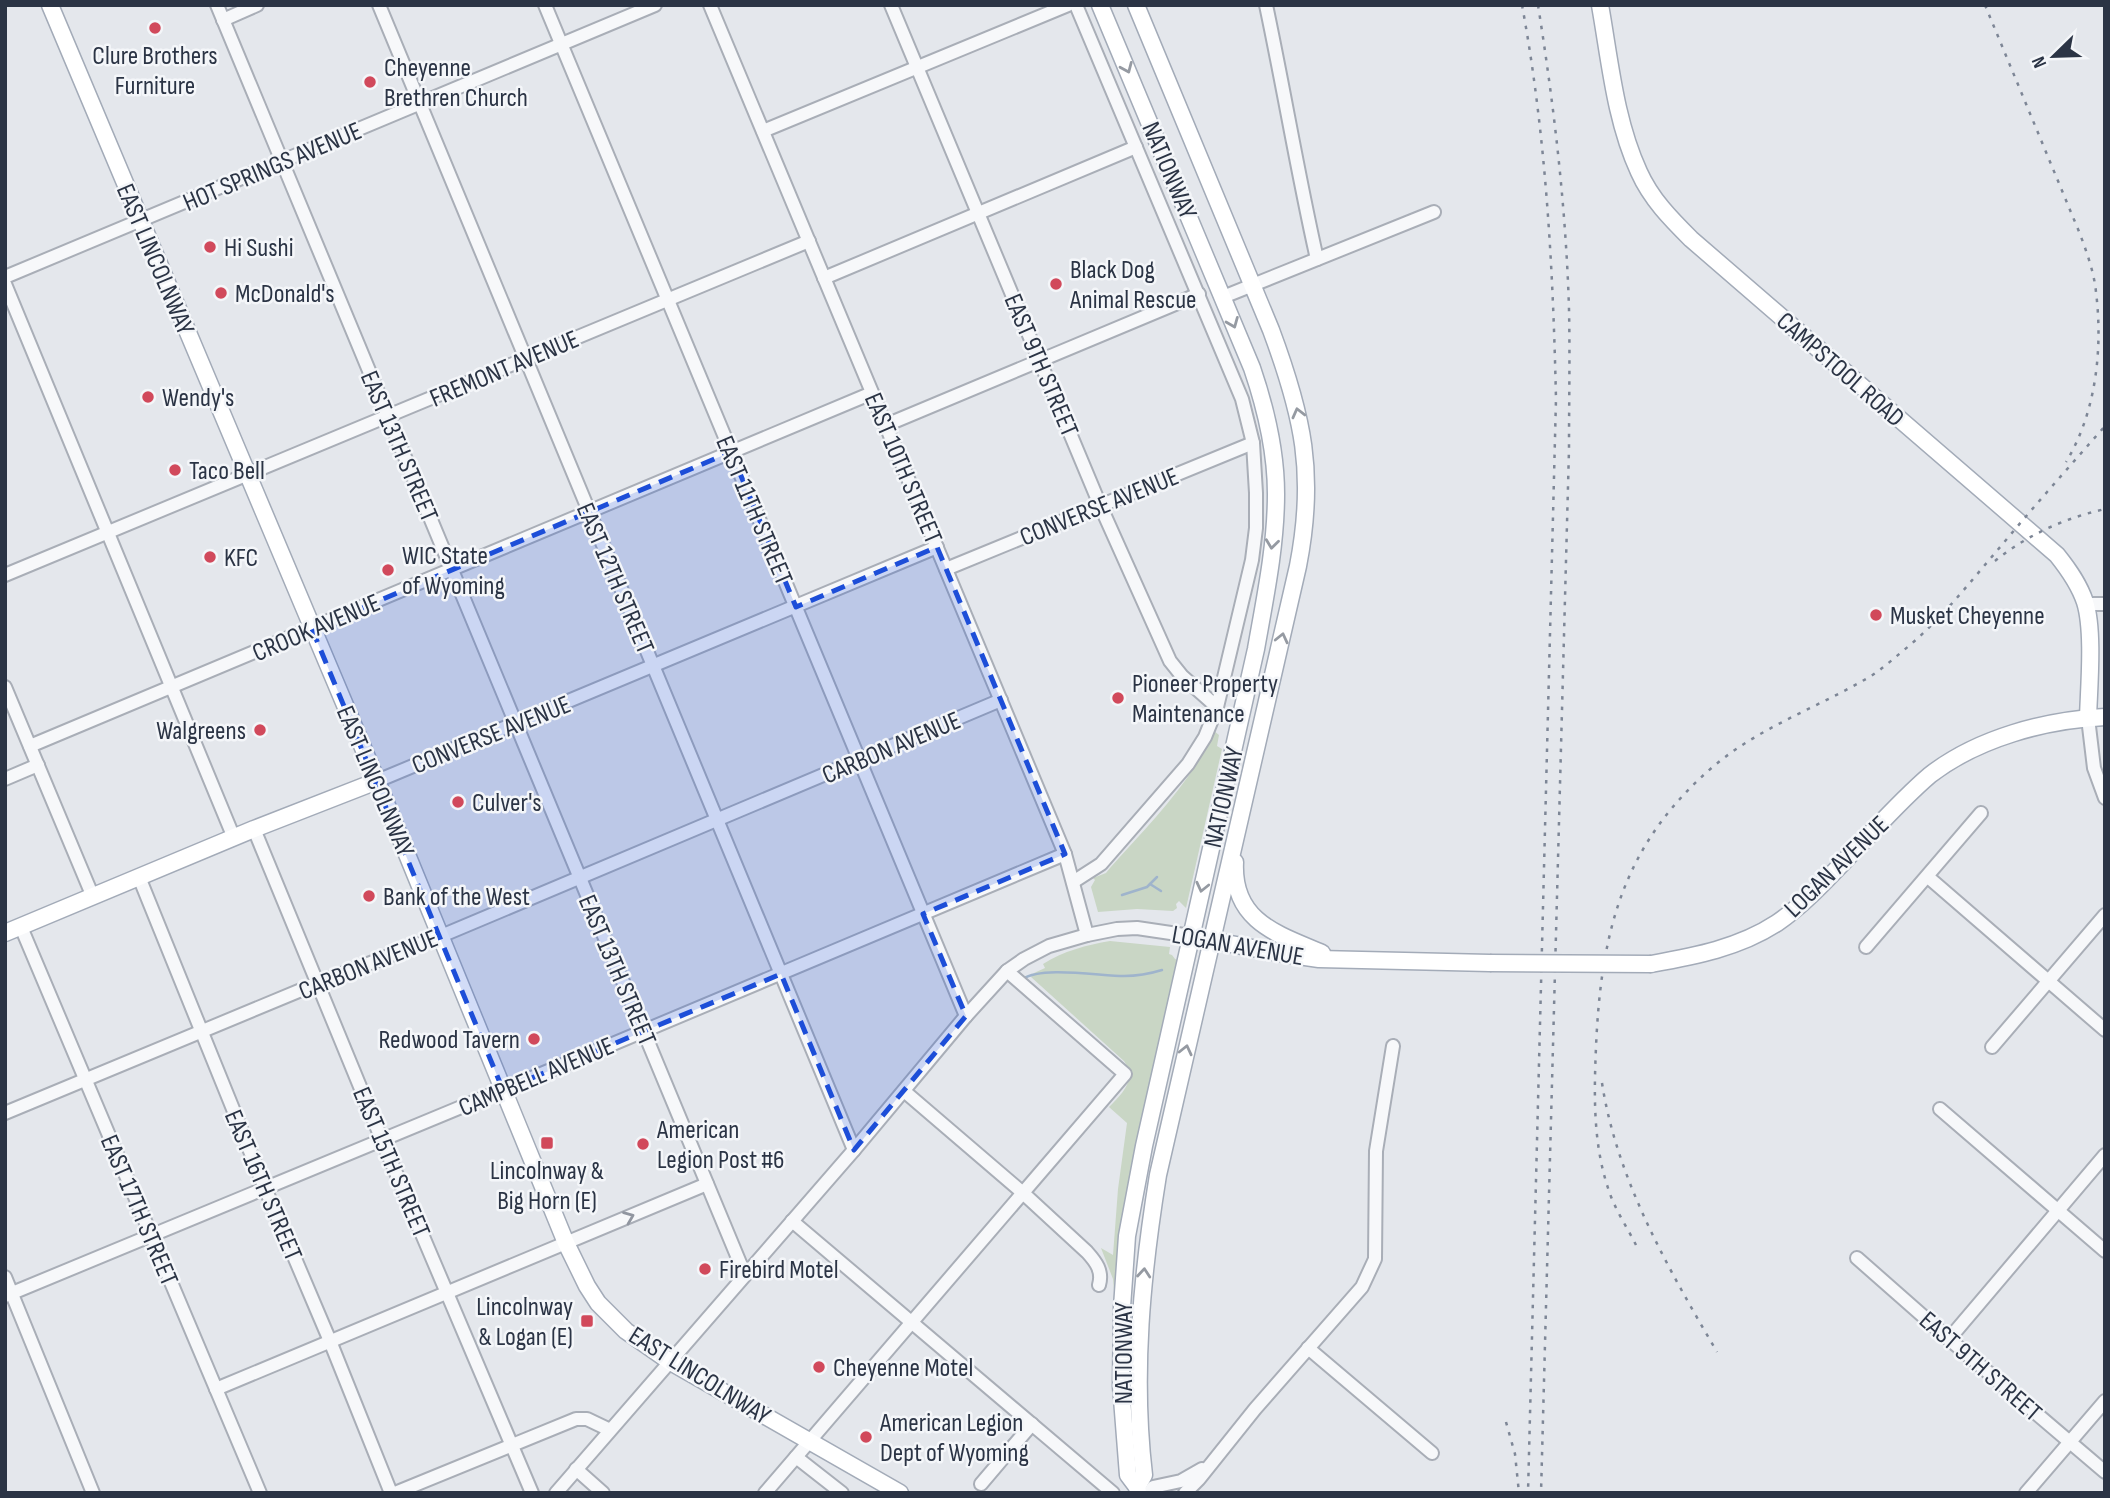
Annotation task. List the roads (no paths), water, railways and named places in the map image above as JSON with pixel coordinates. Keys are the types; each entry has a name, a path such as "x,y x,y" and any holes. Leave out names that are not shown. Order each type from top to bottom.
{"main road":[{"name":"EAST LINCOLNWAY","path":"50,5 377,781 579,1273 598,1303 626,1331 668,1361 900,1493"},
{"name":"NATIONWAY","path":"1100,5 1252,368 1268,422 1274,457 1276,510 1256,649 1139,1170 1125,1256 1121,1333 1122,1403 1128,1475 1141,1491"},
{"name":"NATIONWAY","path":"1136,5 1278,349 1299,415 1306,456 1307,499 1298,566 1166,1139 1149,1230 1142,1291 1139,1358 1144,1475 1141,1491"},
{"name":"CAMPSTOOL ROAD","path":"1600,5 1620,118 1639,172 1654,198 1668,216 1700,247 2057,555 2078,584 2086,604 2097,718"},
{"name":"LOGAN AVENUE","path":"1191,936 1286,954 1338,960 1651,964 1723,948 1778,922 1813,893 1908,795 1955,759 2011,734 2097,718"},
{"name":"CONVERSE AVENUE","path":"5,933 377,781"},
{"path":"1238,825 1235,874 1239,894 1249,913 1265,928 1338,960"}],"street":[{"name":"EAST 13TH STREET","path":"217,5 745,1275"},
{"path":"222,20 257,5"},
{"name":"EAST 12TH STREET","path":"379,5 854,1150"},
{"name":"EAST 11TH STREET","path":"545,5 966,1016"},
{"name":"HOT SPRINGS AVENUE","path":"5,277 655,5"},
{"name":"EAST 10TH STREET","path":"710,5 1065,854 1087,935"},
{"name":"EAST 9TH STREET","path":"891,5 1100,505 1170,661 1182,676 1217,707"},
{"path":"763,131 1068,5"},
{"path":"1073,882 1101,864 1188,764 1205,737 1217,707 1252,560 1256,528 1253,443 1242,399 1076,5"},
{"path":"1266,5 1288,110 1300,187 1317,259"},
{"path":"824,278 1136,147"},
{"path":"1223,297 1434,212"},
{"name":"FREMONT AVENUE","path":"5,575 809,241"},
{"path":"5,284 234,838"},
{"path":"886,425 1199,294"},
{"name":"CROOK AVENUE","path":"30,746 872,393"},
{"name":"CONVERSE AVENUE","path":"946,569 1253,443"},
{"name":"CONVERSE AVENUE","path":"377,781 937,547"},
{"path":"2086,604 2105,604"},
{"path":"5,687 93,897"},
{"name":"CARBON AVENUE","path":"5,1113 318,983 441,936 1001,701"},
{"path":"2097,718 2094,768 2105,798"},
{"path":"5,779 38,765"},
{"path":"1866,947 1981,813"},
{"name":"EAST 15TH STREET","path":"254,829 532,1493"},
{"name":"CAMPBELL AVENUE","path":"9,1294 1065,854"},
{"name":"EAST 16TH STREET","path":"139,877 393,1493"},
{"path":"1928,877 2105,1030"},
{"path":"1992,1047 2105,915"},
{"name":"EAST 17TH STREET","path":"21,926 260,1493"},
{"name":"LOGAN AVENUE","path":"556,1493 1007,971 1049,946 1117,929 1191,936"},
{"path":"765,1493 1125,1074 1007,971"},
{"path":"1185,1493 1362,1287 1375,1259 1376,1151 1393,1046"},
{"path":"904,1091 1023,1193 1096,1262 1099,1285"},
{"path":"1940,1109 2105,1251"},
{"path":"1948,1339 2105,1154"},
{"path":"216,1389 707,1185"},
{"path":"792,1221 1113,1493"},
{"name":"EAST 9TH STREET","path":"1857,1258 2105,1472"},
{"path":"5,1277 9,1294 93,1493"},
{"path":"1308,1349 1432,1454"},
{"path":"2026,1493 2105,1402"},
{"path":"393,1493 576,1419 587,1419 610,1430"},
{"path":"981,1484 1032,1424"},
{"path":"796,1457 842,1493"},
{"path":"1141,1491 1181,1481 1209,1465"},
{"path":"576,1469 603,1493"}],"waterway":[{"path":"1122,895 1147,887 1157,877"},
{"path":"1150,884 1161,891"},
{"path":"1023,979 1043,973 1129,976 1162,970"}],"railway":[{"path":"1522,5 1543,152 1553,300 1556,399 1528,1493"},
{"path":"1538,5 1562,195 1569,344 1569,449 1541,1493"},
{"path":"1985,5 2080,234 2095,285 2098,314 2095,380 2084,423 2066,462"},
{"path":"1636,1245 1614,1203 1603,1171 1597,1136 1595,1083 1604,965 1623,892 1638,858 1658,826 1684,795 1715,765 1771,728 1871,676 1918,638 1955,600 2105,426"},
{"path":"1995,561 2020,543 2047,529 2075,517 2105,509"},
{"path":"1602,1083 1609,1119 1632,1189 1663,1256 1717,1352"},
{"path":"1506,1422 1515,1454 1519,1493"}],"place":[{"name":"Clure Brothers Furniture","path":"155,28"},
{"name":"Cheyenne Brethren Church","path":"370,82"},
{"name":"Hi Sushi","path":"210,247"},
{"name":"Black Dog Animal Rescue","path":"1056,284"},
{"name":"McDonald's","path":"221,293"},
{"name":"Wendy's","path":"148,397"},
{"name":"Taco Bell","path":"175,470"},
{"name":"KFC","path":"210,557"},
{"name":"WIC State of Wyoming","path":"388,570"},
{"name":"Musket Cheyenne","path":"1876,615"},
{"name":"Pioneer Property Maintenance","path":"1118,698"},
{"name":"Walgreens","path":"260,730"},
{"name":"Culver's","path":"458,802"},
{"name":"Bank of the West","path":"369,896"},
{"name":"Redwood Tavern","path":"534,1039"},
{"name":"Lincolnway & Big Horn (E)","path":"547,1143"},
{"name":"American Legion Post #6","path":"643,1144"},
{"name":"Firebird Motel","path":"705,1269"},
{"name":"Lincolnway & Logan (E)","path":"587,1321"},
{"name":"Cheyenne Motel","path":"819,1367"},
{"name":"American Legion Dept of Wyoming","path":"866,1437"}]}
